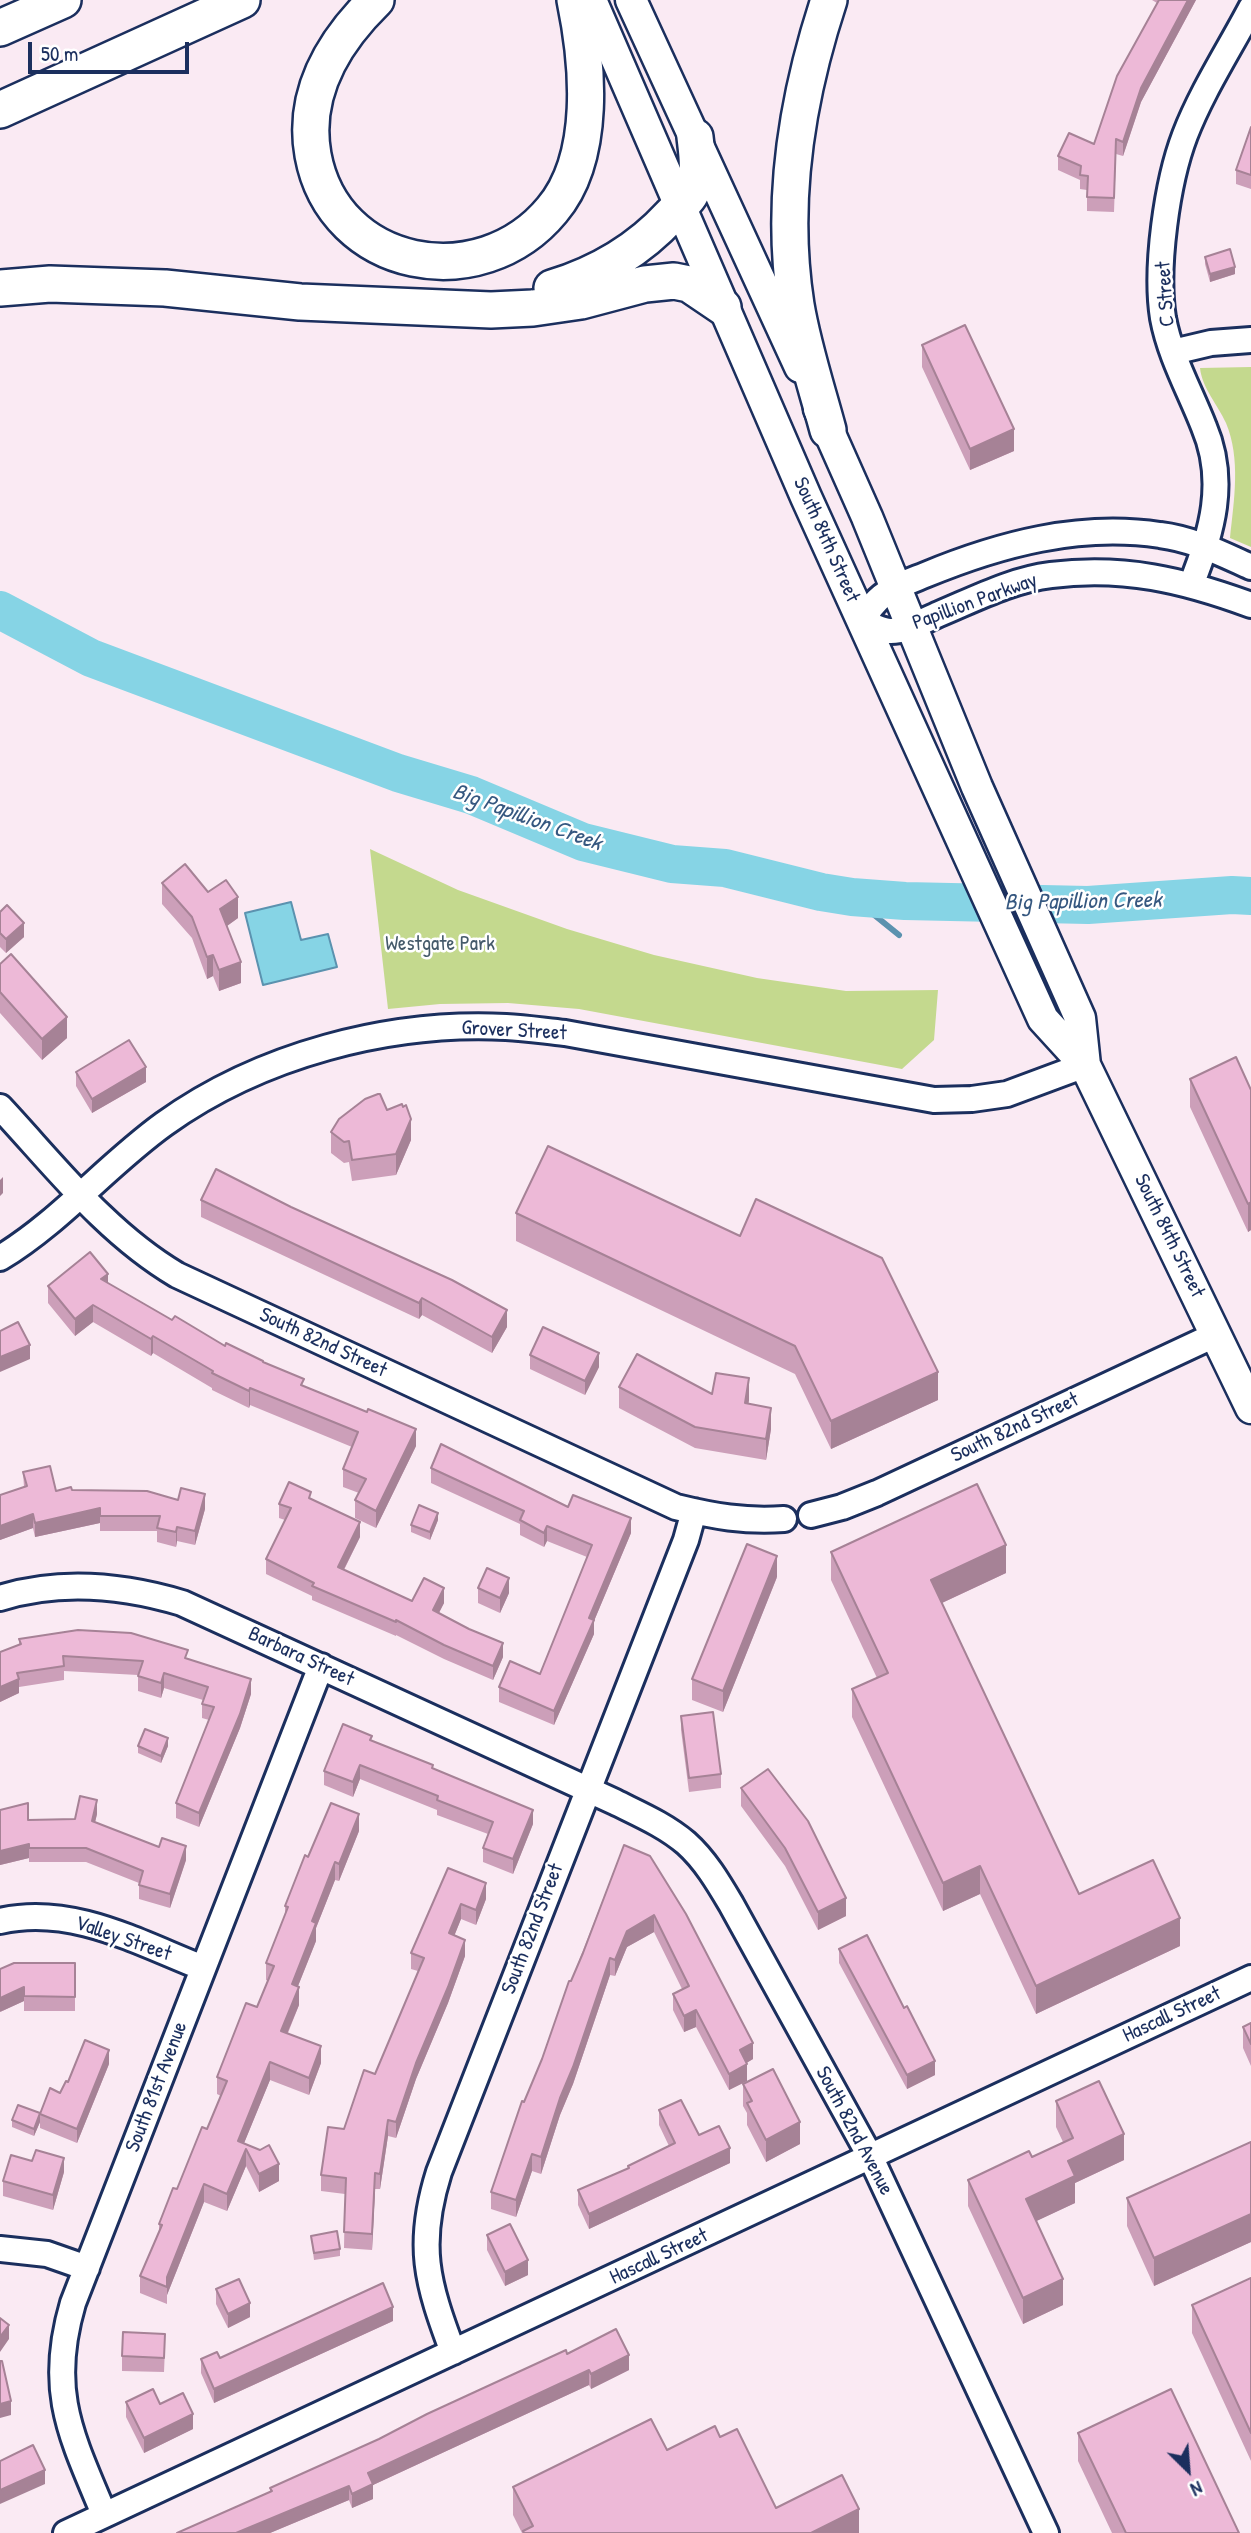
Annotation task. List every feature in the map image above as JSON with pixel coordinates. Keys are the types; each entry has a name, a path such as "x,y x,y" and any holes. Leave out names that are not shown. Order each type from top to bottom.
{"highway":[{"path":"0,6 11,0"},
{"path":"0,28 63,0"},
{"path":"0,110 242,0"},
{"path":"376,0 338,43 322,71 312,101 310,136 316,170 327,198 346,224 374,244 421,260 458,262 488,255 534,228 553,209 567,186 578,158 585,107 582,45 575,0"},
{"path":"828,430 797,307 790,200 803,90 829,0"},
{"path":"445,308 535,292 587,276 617,261 660,227 690,195 698,163 695,136"},
{"path":"0,288 50,284 165,288 300,302 491,310 533,308 581,301 645,284 674,281 689,284 723,307"}],"main road":[{"name":"South 84th Street","path":"591,0 723,307 1043,1019 1085,1065 1251,1408"},
{"name":"South 84th Street","path":"631,0 867,517 976,787 1080,1018 1085,1065"}],"street":[{"name":"C Street","path":"1191,585 1207,547 1215,509 1215,464 1205,428 1173,352 1163,319 1163,252 1170,190 1184,138 1251,8"},
{"path":"1173,352 1211,343 1251,340"},
{"name":"Papillion Parkway","path":"1251,567 1207,547 1162,535 1118,531 1068,533 1012,544 953,563 894,588 874,603 863,622 890,631 911,626 1010,584 1050,575 1124,573 1160,577 1251,605"},
{"name":"Grover Street","path":"0,1258 25,1241 164,1124 195,1103 270,1067 315,1052 372,1038 424,1029 506,1027 565,1032 934,1100 972,1099 1007,1094 1085,1065"},
{"name":"South 82nd Street","path":"0,1107 80,1194 129,1242 177,1275 676,1507 721,1518 784,1519"},
{"name":"South 82nd Street","path":"811,1515 842,1507 877,1493 1217,1335"},
{"name":"South 82nd Street","path":"453,2352 433,2299 427,2271 425,2237 430,2200 443,2159 686,1541 694,1511"},
{"name":"Barbara Street","path":"0,1598 32,1590 83,1586 147,1592 182,1603 588,1789"},
{"name":"South 81st Avenue","path":"104,2514 71,2435 64,2407 61,2352 65,2329 321,1666"},
{"name":"South 82nd Avenue","path":"588,1789 667,1829 686,1843 708,1867 731,1904 871,2158 1046,2533"},
{"name":"Valley Street","path":"0,1921 32,1916 88,1923 203,1968"},
{"name":"Hascall Street","path":"66,2533 1251,1978"},
{"path":"0,2249 47,2254 87,2268"}],"green space":[{"path":"1251,367 1251,547 1230,538 1235,480 1234,451 1226,423 1207,389 1200,368"},
{"name":"Westgate Park","path":"370,849 458,890 567,929 654,955 757,978 846,991 938,990 934,1040 902,1069 579,1009 508,1003 440,1004 388,1009"}],"water":[{"path":"291,902 301,940 328,934 337,967 263,985 245,913"}],"building":[{"path":"1159,0 1188,0 1141,88 1123,142 1116,139 1114,198 1087,197 1088,176 1080,175 1081,166 1058,156 1069,133 1094,144 1117,76"},
{"path":"1251,127 1251,175 1236,170"},
{"path":"1230,249 1235,267 1210,274 1205,257"},
{"path":"965,325 1014,429 970,449 922,345"},
{"path":"185,864 208,892 226,880 238,897 220,909 241,962 219,970 213,955 207,957 192,917 162,883"},
{"path":"7,905 24,923 6,939 0,933 0,912"},
{"path":"11,954 67,1017 42,1039 0,992 0,964"},
{"path":"129,1040 146,1067 92,1099 76,1072"},
{"path":"1236,1057 1251,1090 1251,1202 1248,1204 1190,1079"},
{"path":"378,1094 387,1110 406,1105 411,1119 396,1154 352,1160 349,1141 344,1142 331,1132 339,1119 365,1099"},
{"path":"548,1146 740,1236 756,1199 882,1258 938,1372 831,1421 795,1346 516,1213"},
{"path":"216,1169 291,1207 452,1280 507,1310 492,1337 422,1298 419,1303 201,1200"},
{"path":"90,1252 108,1274 101,1279 172,1320 175,1316 225,1346 226,1343 304,1379 301,1385 416,1429 376,1511 355,1500 366,1479 343,1469 358,1432 250,1388 249,1391 93,1305 75,1319 48,1286"},
{"path":"18,1322 30,1345 0,1357 0,1331"},
{"path":"543,1327 599,1353 585,1381 530,1355"},
{"path":"637,1354 712,1394 716,1373 749,1378 745,1403 771,1408 766,1439 695,1427 619,1387"},
{"path":"441,1444 568,1507 573,1495 631,1518 589,1618 594,1620 554,1711 499,1687 510,1661 540,1674 592,1545 547,1526 544,1533 520,1520 524,1511 431,1468"},
{"path":"50,1466 56,1491 71,1487 72,1490 147,1491 178,1500 181,1488 205,1494 195,1531 177,1527 176,1532 157,1528 160,1516 100,1516 100,1508 35,1523 33,1514 0,1526 0,1495 27,1486 23,1472"},
{"path":"289,1482 311,1492 309,1498 360,1522 338,1567 412,1601 424,1578 444,1588 433,1610 503,1643 493,1666 396,1620 312,1586 314,1583 266,1559 291,1508 279,1504"},
{"path":"977,1484 1006,1545 931,1580 1079,1894 1153,1860 1180,1918 1036,1986 980,1866 943,1883 852,1689 888,1673 831,1552"},
{"path":"419,1505 438,1513 430,1532 411,1525"},
{"path":"747,1544 777,1556 723,1691 692,1679"},
{"path":"487,1568 509,1578 500,1598 478,1588"},
{"path":"78,1630 131,1633 188,1650 185,1658 251,1679 240,1714 199,1813 176,1803 214,1707 202,1704 208,1687 164,1673 161,1683 138,1676 143,1661 63,1656 64,1666 17,1673 19,1679 0,1687 0,1652 21,1644 19,1639"},
{"path":"713,1712 721,1774 689,1778 681,1716"},
{"path":"343,1724 372,1736 370,1740 533,1810 513,1859 483,1848 493,1822 437,1800 438,1796 360,1765 353,1782 324,1771"},
{"path":"145,1729 168,1738 161,1756 138,1746"},
{"path":"768,1769 808,1821 846,1898 818,1912 785,1848 741,1788"},
{"path":"80,1796 97,1800 92,1821 159,1847 162,1838 186,1846 170,1894 139,1885 143,1871 86,1848 29,1848 29,1844 0,1851 0,1810 28,1803 28,1820 75,1819"},
{"path":"331,1803 359,1814 339,1864 335,1862 312,1921 316,1923 292,1984 299,1987 281,2031 321,2046 309,2078 270,2062 238,2141 260,2150 269,2145 279,2164 259,2174 246,2149 227,2194 204,2184 167,2277 167,2287 140,2276 162,2225 159,2224 173,2188 177,2189 202,2127 207,2129 227,2081 217,2077 246,2003 257,2007 274,1966 266,1963 288,1907 285,1906 305,1855 308,1857"},
{"path":"624,1845 650,1856 686,1914 753,2043 740,2050 747,2064 729,2074 696,2010 684,2016 673,1994 689,1986 654,1915 627,1931 615,1960 610,1958 541,2157 532,2154 516,2200 491,2192 522,2101 524,2102 542,2059 569,1981 583,1953"},
{"path":"448,1868 486,1883 476,1910 461,1904 449,1933 465,1940 416,2063 396,2122 388,2120 380,2174 375,2173 372,2234 344,2232 346,2178 321,2175 328,2127 344,2129 364,2070 375,2074 424,1958 411,1953"},
{"path":"867,1935 904,2008 907,2006 935,2061 907,2075 839,1949"},
{"path":"14,1963 75,1963 75,1997 24,1996 24,1987 0,1998 0,1969"},
{"path":"1251,2023 1251,2044 1243,2027"},
{"path":"85,2040 109,2050 77,2129 40,2114 50,2088 60,2093 66,2081 68,2082"},
{"path":"773,2069 800,2122 766,2140 747,2103 752,2101 743,2084"},
{"path":"1099,2081 1124,2134 1068,2161 1075,2176 1026,2199 1063,2279 1023,2298 968,2180 1029,2151 1032,2157 1073,2138 1056,2101"},
{"path":"681,2100 699,2135 719,2126 730,2148 589,2214 578,2190 629,2168 628,2166 675,2143 659,2110"},
{"path":"18,2105 40,2113 34,2129 12,2120"},
{"path":"1251,2142 1251,2214 1154,2258 1127,2198"},
{"path":"36,2150 64,2158 53,2195 3,2181 11,2155 32,2161"},
{"path":"510,2224 528,2260 505,2272 487,2235"},
{"path":"337,2231 340,2249 314,2253 311,2236"},
{"path":"1251,2278 1251,2433 1192,2305"},
{"path":"239,2279 250,2303 228,2314 216,2289"},
{"path":"383,2283 393,2307 214,2389 201,2359 217,2352 220,2358"},
{"path":"0,2318 9,2325 0,2337"},
{"path":"616,2329 629,2355 591,2374 589,2370 368,2473 373,2484 352,2494 349,2486 236,2533 177,2533 272,2491 270,2488 379,2439 427,2414 566,2350 567,2354"},
{"path":"123,2332 165,2334 164,2358 122,2356"},
{"path":"0,2361 11,2401 0,2404"},
{"path":"153,2389 160,2404 183,2393 193,2414 144,2438 126,2402"},
{"path":"1171,2389 1239,2533 1126,2533 1078,2433"},
{"path":"651,2419 667,2450 715,2426 720,2437 737,2429 776,2508 842,2475 859,2509 811,2533 524,2533 523,2531 533,2526 513,2487"},
{"path":"33,2445 45,2470 0,2490 0,2461"}],"waterway":[{"name":"Big Papillion Creek","path":"0,610 91,658 398,773 471,795 583,842 672,864 725,868 821,892 905,901 1088,905 1251,896"},
{"path":"852,897 899,935"}]}
